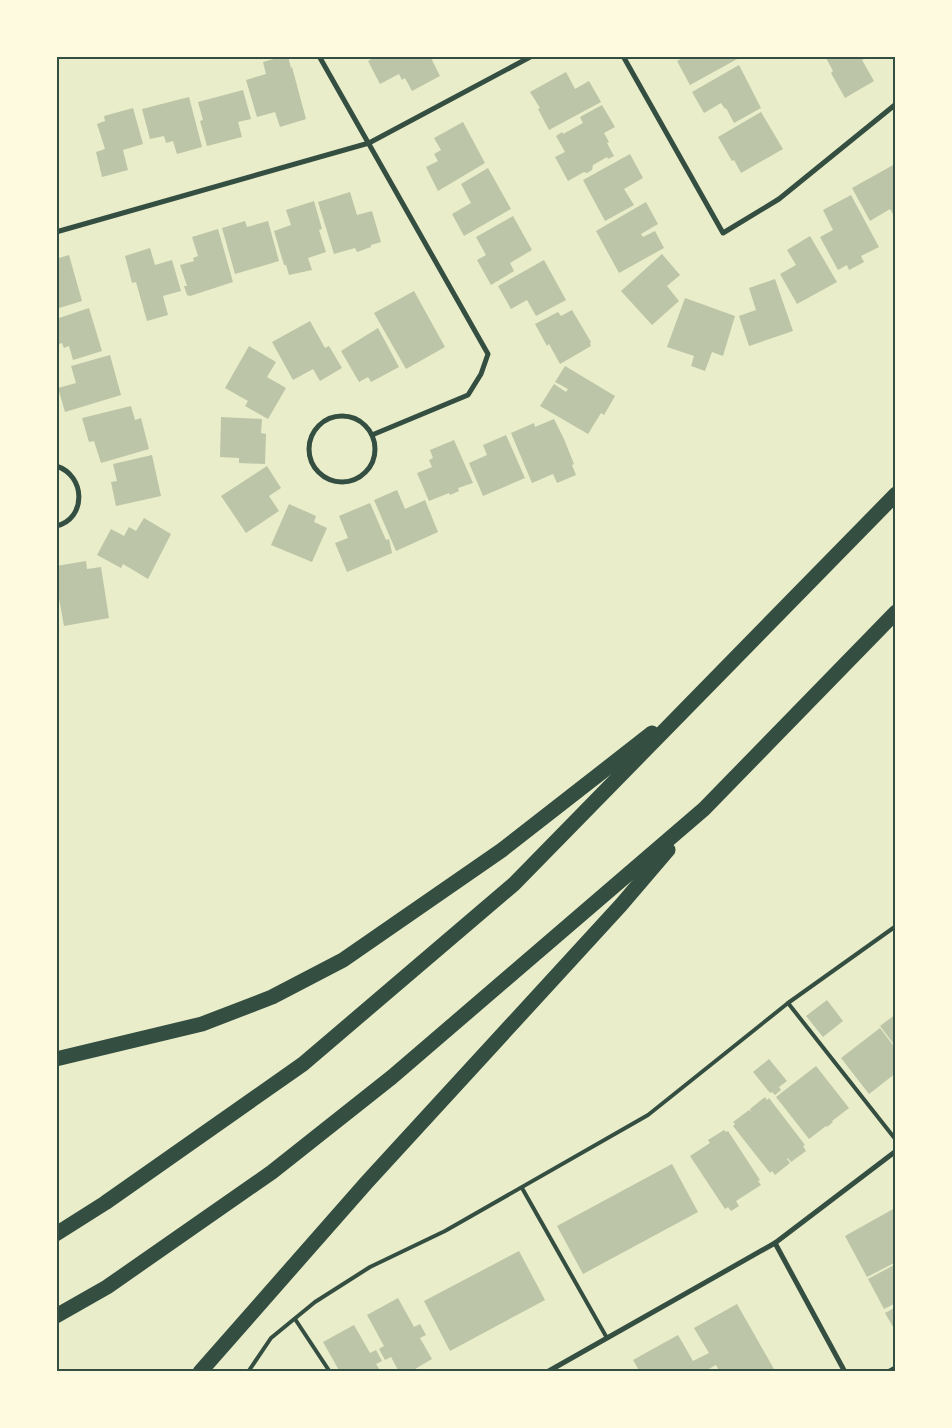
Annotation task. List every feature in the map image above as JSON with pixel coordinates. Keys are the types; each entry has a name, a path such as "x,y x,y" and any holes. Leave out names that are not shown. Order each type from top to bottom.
{"highway":[{"path":"56,1234 105,1203 303,1064 514,884 896,494"},
{"path":"200,1372 366,1182 621,905 704,809 896,612"},
{"path":"56,1060 202,1024 272,997 343,960 502,850 702,693"},
{"path":"56,1316 107,1286 272,1172 392,1077 704,809"}],"street":[{"path":"319,56 488,354 480,374 468,395 372,435"},
{"path":"56,232 369,143 532,56"},
{"path":"623,56 723,233 779,199 896,104"},
{"path":"334,416 356,419 366,426 372,435 375,445 375,456 367,470 355,480 344,482 329,479 316,469 311,460 310,444 316,429 324,421 334,416"},
{"path":"56,466 69,472 75,481 79,490 79,501 76,511 69,520 56,526"},
{"path":"547,1372 775,1242 896,1151"},
{"path":"775,1242 845,1372"}],"lane":[{"path":"248,1372 271,1338 316,1302 370,1267 446,1231 648,1115 788,1003 896,926"},
{"path":"788,1003 896,1140"},
{"path":"522,1188 607,1338"},
{"path":"294,1319 330,1372"},
{"path":"887,1372 896,1367"}],"building":[{"path":"288,56 292,67 306,119 280,127 275,112 257,117 246,80 266,74 263,62"},
{"path":"377,56 430,56 440,76 412,91 405,78 402,80 399,74 380,84 368,61"},
{"path":"686,56 738,56 739,58 690,85 677,61"},
{"path":"825,56 869,56 862,60 874,81 845,98 831,73 833,71"},
{"path":"739,65 761,108 734,123 721,103 704,113 692,92"},
{"path":"566,72 575,89 589,81 601,102 549,130 538,109 540,108 530,92"},
{"path":"243,90 251,119 238,122 242,137 207,146 200,121 203,120 198,102"},
{"path":"189,97 202,147 177,154 173,141 166,143 164,136 150,139 142,109"},
{"path":"602,105 615,127 604,133 614,156 608,159 607,157 593,165 592,170 587,173 584,172 568,181 555,157 565,152 556,136 583,123 580,117"},
{"path":"133,108 143,144 123,150 128,170 102,177 96,152 105,149 97,124 105,121 104,116"},
{"path":"761,112 783,149 741,173 718,137"},
{"path":"463,122 485,163 438,191 426,167 438,161 434,154 441,150 434,138"},
{"path":"630,154 643,178 624,189 634,205 605,221 583,180"},
{"path":"895,164 896,219 890,209 870,221 852,188"},
{"path":"488,168 511,209 464,236 452,214 471,203 461,184"},
{"path":"350,192 357,215 372,211 381,242 357,252 355,248 334,254 318,202"},
{"path":"851,195 879,247 861,256 864,262 849,270 847,265 838,270 820,237 833,230 823,210"},
{"path":"314,201 322,229 319,230 326,252 308,258 312,270 289,275 286,265 284,265 274,231 291,225 286,210"},
{"path":"646,202 658,224 641,234 643,237 655,231 664,248 619,273 596,231"},
{"path":"513,216 532,250 510,263 514,271 491,285 477,260 486,255 476,237"},
{"path":"245,221 247,227 268,221 279,261 235,274 222,228"},
{"path":"218,229 233,282 190,296 187,295 184,286 187,286 180,265 194,261 193,258 198,256 192,237"},
{"path":"810,236 837,282 797,304 780,274 796,265 787,250"},
{"path":"150,248 155,265 172,260 181,291 163,296 168,315 147,321 136,282 132,283 125,256"},
{"path":"662,254 680,275 667,286 679,301 652,325 621,291"},
{"path":"69,255 82,301 56,309 56,259"},
{"path":"544,260 566,300 536,316 527,300 511,309 498,286"},
{"path":"775,279 793,331 749,346 739,316 756,310 749,288"},
{"path":"414,291 445,347 406,369 374,313"},
{"path":"685,298 735,316 723,356 712,352 705,371 691,366 694,356 667,347"},
{"path":"89,308 102,351 73,360 69,346 64,348 62,343 56,345 56,319"},
{"path":"572,310 591,342 591,346 560,364 535,324 558,312 561,316"},
{"path":"310,321 325,348 329,346 342,368 320,381 313,369 293,380 272,342"},
{"path":"378,328 399,367 371,382 368,377 359,382 341,351"},
{"path":"249,346 276,362 267,377 286,388 268,419 245,406 248,401 225,388"},
{"path":"110,355 121,395 65,412 58,388 76,383 71,366"},
{"path":"565,366 615,396 604,415 601,413 588,434 540,406 554,384 566,392 568,389 555,382"},
{"path":"131,406 135,420 141,418 149,449 101,463 94,441 89,442 82,418"},
{"path":"221,417 262,419 261,433 266,434 265,464 239,463 239,458 220,457"},
{"path":"554,419 574,464 572,465 576,475 557,483 553,474 532,483 511,433 534,423 535,427"},
{"path":"506,435 525,478 483,496 469,463 487,455 483,445"},
{"path":"454,440 473,483 458,488 459,491 450,495 449,493 429,501 417,473 432,467 429,460 433,458 430,450"},
{"path":"152,455 161,496 116,506 111,482 117,481 113,464"},
{"path":"267,466 281,488 269,496 279,511 246,533 221,496"},
{"path":"397,490 405,509 425,500 438,532 396,551 374,500"},
{"path":"370,503 386,540 389,539 392,553 347,572 335,543 348,538 339,516"},
{"path":"289,504 316,516 314,522 327,528 312,562 271,545"},
{"path":"144,518 171,534 148,579 123,564 121,568 97,555 111,529 124,536 129,527 136,531"},
{"path":"86,561 87,569 101,567 109,618 64,626 56,582 56,566"},
{"path":"827,1000 843,1021 823,1037 806,1016"},
{"path":"896,1014 896,1047 880,1026"},
{"path":"880,1028 896,1049 896,1073 869,1094 841,1058"},
{"path":"769,1059 787,1081 779,1087 781,1090 775,1095 772,1092 770,1093 753,1072"},
{"path":"816,1066 849,1108 827,1127 809,1139 776,1097"},
{"path":"765,1097 767,1100 769,1098 805,1145 803,1146 806,1151 791,1162 788,1158 790,1163 775,1175 772,1171 770,1173 733,1126 735,1124 733,1122 749,1110 751,1112 750,1109"},
{"path":"724,1130 728,1131 760,1180 758,1181 761,1185 736,1201 739,1206 731,1211 728,1207 725,1209 690,1156 710,1143 708,1140"},
{"path":"672,1164 698,1212 583,1274 557,1226"},
{"path":"895,1208 896,1262 867,1277 845,1236"},
{"path":"519,1251 545,1300 450,1351 424,1301"},
{"path":"896,1264 896,1303 884,1309 868,1279"},
{"path":"398,1298 414,1327 420,1324 426,1335 420,1338 432,1359 410,1372 399,1372 391,1357 385,1360 379,1349 384,1346 367,1315"},
{"path":"737,1304 774,1369 770,1372 720,1372 716,1365 703,1372 640,1372 633,1360 678,1335 693,1361 709,1353 694,1328"},
{"path":"896,1307 896,1332 885,1313"},
{"path":"354,1325 370,1353 376,1350 382,1361 376,1364 381,1372 340,1372 323,1342"}]}
